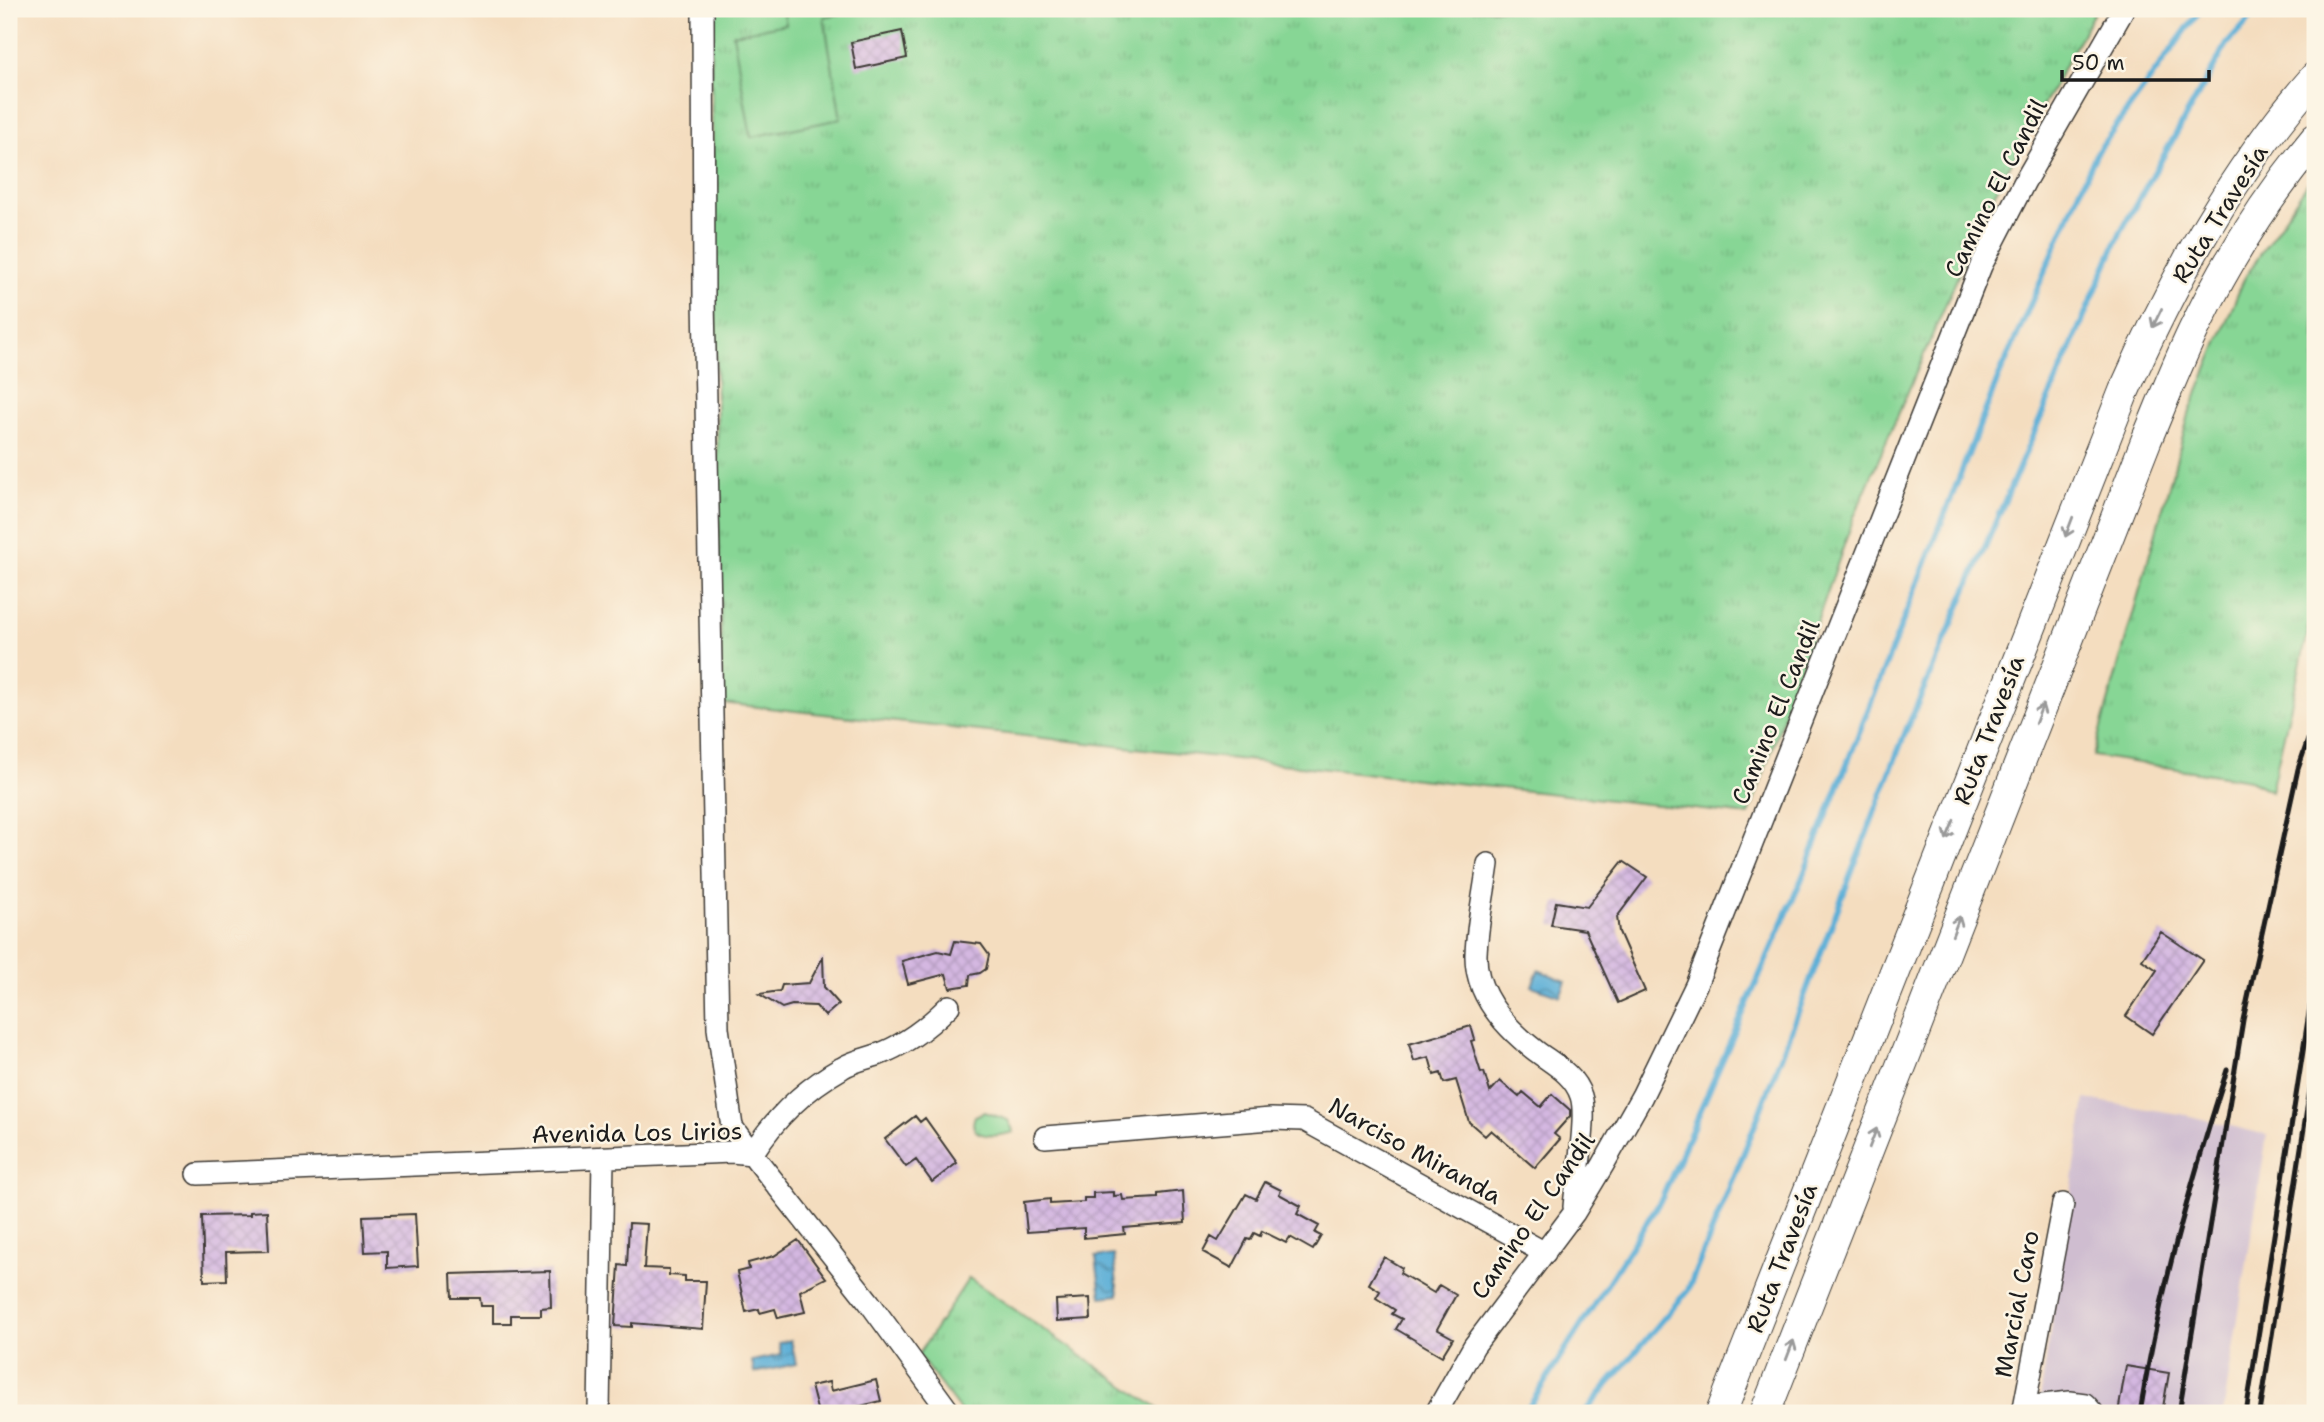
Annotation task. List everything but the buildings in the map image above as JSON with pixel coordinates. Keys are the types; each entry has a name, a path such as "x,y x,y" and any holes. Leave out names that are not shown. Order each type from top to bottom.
{"highway":[{"name":"Ruta Travesía","path":"1721,1413 2128,381 2157,318 2205,228 2251,160 2315,77"},
{"name":"Ruta Travesía","path":"1765,1413 2146,441 2182,356 2214,289 2249,230 2267,201 2315,139"}],"street":[{"path":"703,9 705,313 718,1028 733,1127 752,1154 772,1125 793,1103 820,1082 842,1067 879,1054 928,1027 949,1006"},
{"name":"Camino El Candil","path":"1436,1413 1474,1346 1574,1213 1642,1096 1696,985 1981,266 2025,181 2124,9"},
{"path":"1488,864 1476,956 1479,973 1490,1003 1504,1022 1520,1039 1568,1075 1580,1092 1584,1112 1574,1213"},
{"name":"Narciso Miranda","path":"1045,1137 1271,1119 1304,1120 1545,1253"},
{"name":"Avenida Los Lirios","path":"198,1174 603,1157 752,1154 869,1301 950,1413"},
{"path":"599,1413 603,1157"},
{"name":"Marcial Caro","path":"2024,1410 2063,1204"},
{"path":"2024,1410 2070,1402 2085,1404 2093,1413"}],"shaded area":[{"path":"2085,1099 2186,1115 2267,1135 2223,1413 2038,1413"}],"green space":[{"path":"710,9 2096,9 1990,202 1855,514 1749,815 722,703"},
{"path":"783,9 863,9 824,17 841,119 751,137 733,34 786,24"},
{"path":"2315,172 2315,602 2271,791 2250,780 2093,756 2190,411 2244,279"},
{"path":"985,1112 1008,1120 1014,1132 1001,1135 979,1133 973,1124 975,1116"},
{"path":"969,1278 1164,1413 962,1413 918,1355"}],"water":[{"path":"1538,970 1566,981 1560,996 1532,986"},
{"path":"1114,1255 1118,1295 1101,1297 1096,1257"},
{"path":"791,1340 796,1364 754,1373 752,1361 781,1355 779,1343"}],"waterway":[{"path":"1525,1413 1662,1198 1803,876 1997,381 2096,154 2201,9"},
{"path":"1584,1413 1688,1290 1749,1140 1907,728 2121,231 2227,44 2259,9"}],"railway":[{"path":"2179,1413 2243,1020 2298,769 2315,719"},
{"path":"2246,1413 2315,975"},
{"path":"2260,1413 2315,1057"},
{"path":"2140,1413 2156,1326 2177,1240 2227,1070"}]}
